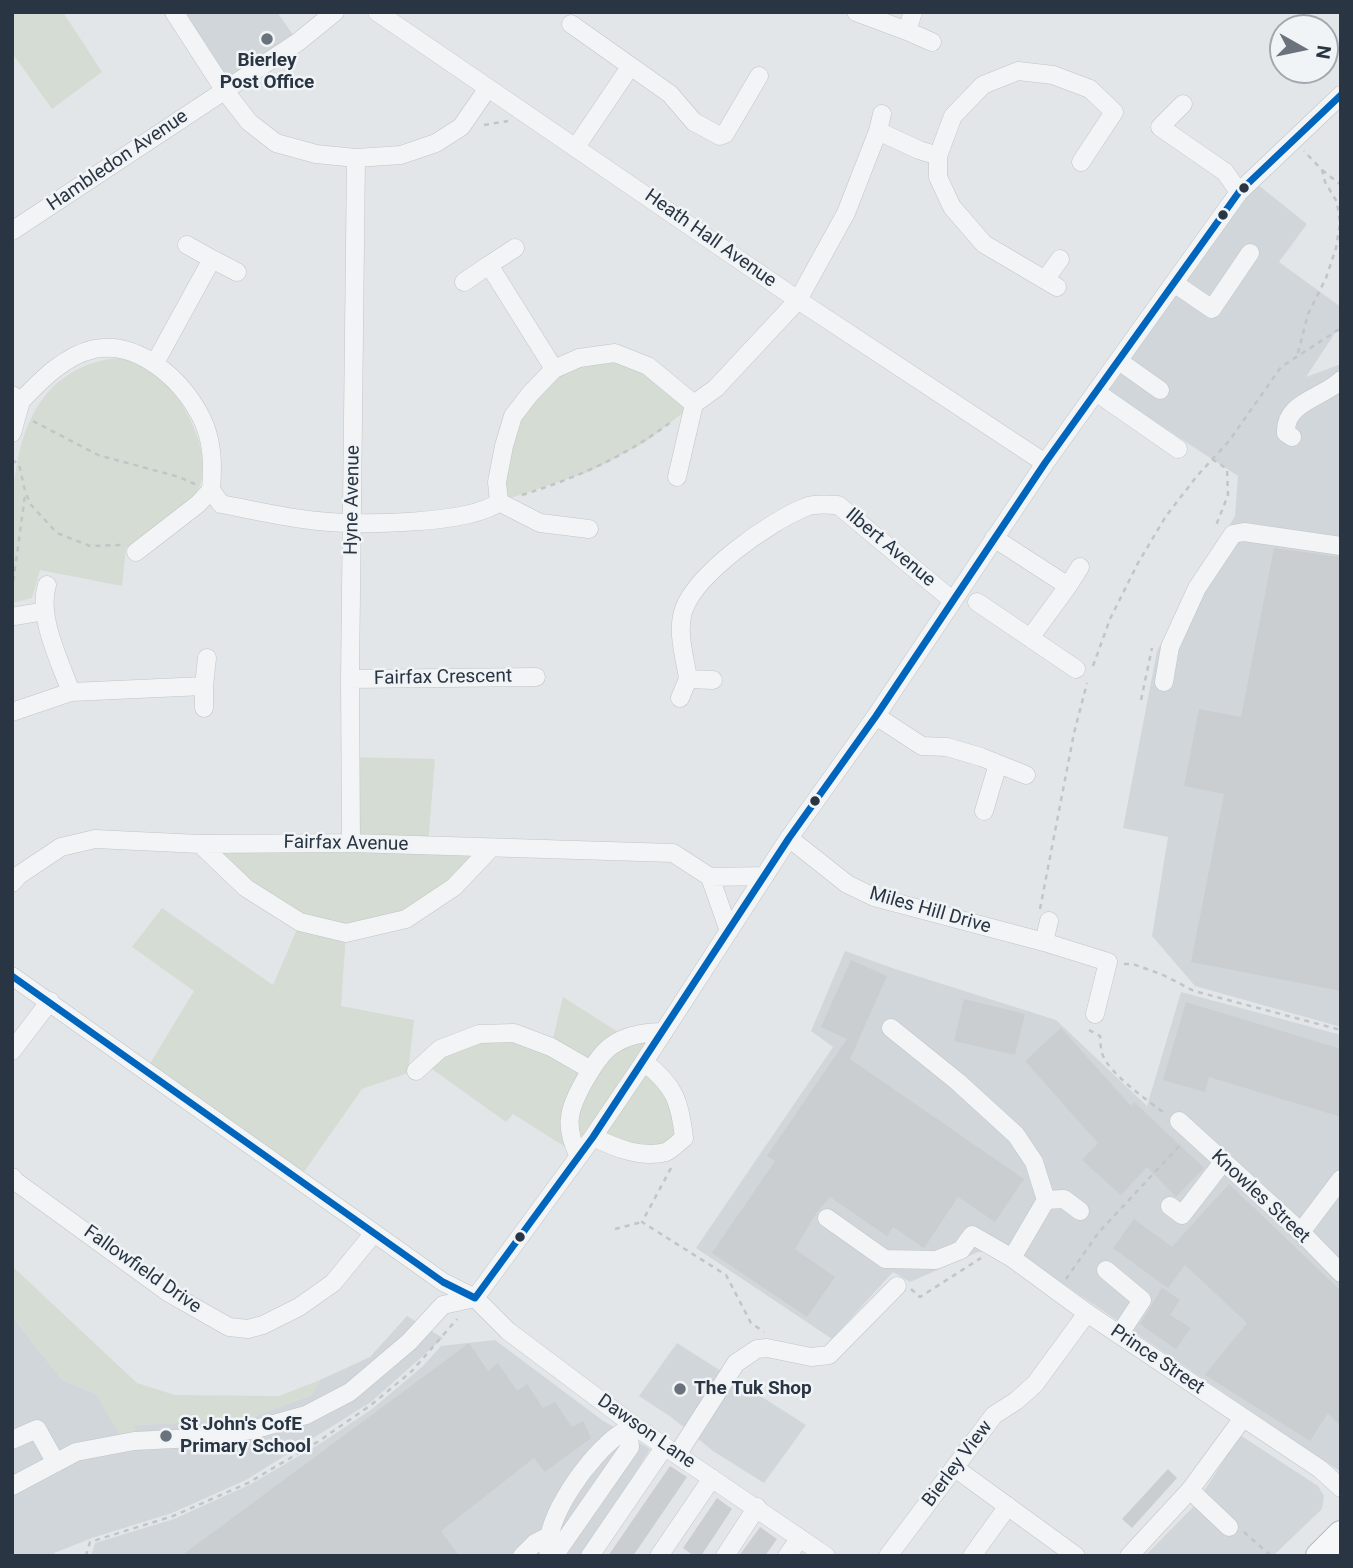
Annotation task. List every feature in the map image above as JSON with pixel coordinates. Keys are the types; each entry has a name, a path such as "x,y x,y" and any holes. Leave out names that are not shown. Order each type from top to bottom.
{"highway":[{"path":"1320,1556 1341,1534"}],"street":[{"name":"Hambledon Avenue","path":"12,231 298,42 335,12"},
{"name":"Heath Hall Avenue","path":"377,12 798,300 1045,463"},
{"path":"856,12 932,42"},
{"path":"907,31 913,12"},
{"path":"179,14 225,90 249,122 276,143 316,154 356,158 401,155 436,143 461,127 488,88"},
{"path":"571,24 670,94 694,122 720,136 725,134 759,76"},
{"path":"576,146 630,66"},
{"path":"1060,259 1051,283 984,244 952,207 938,177 938,156 953,116 984,85 1018,71 1052,75 1090,89 1119,113 1081,162"},
{"path":"12,1486 76,1452 134,1441 195,1438 256,1429 306,1415 350,1392 410,1342 443,1305 475,1298 593,1137 789,838 876,716 1045,463 1239,192 1341,95"},
{"path":"1182,104 1160,127 1225,172 1239,192"},
{"path":"677,477 694,404 716,388 798,300 846,213 880,122 919,150 938,156"},
{"name":"Hyne Avenue","path":"351,843 350,679 356,158"},
{"path":"187,244 237,272"},
{"path":"464,282 514,247"},
{"path":"1174,283 1212,309 1250,253"},
{"path":"155,363 212,259"},
{"path":"489,265 554,369"},
{"path":"12,432 17,402 45,375 70,359 95,349 122,349 155,363 180,388 201,417 213,462 211,490 198,504 131,549"},
{"path":"499,502 497,482 513,416 554,369 579,358 615,354 648,366 694,404"},
{"path":"1119,360 1160,390"},
{"path":"1292,437 1286,432 1286,426 1295,407 1330,391 1341,380"},
{"path":"1096,392 1178,449"},
{"path":"211,490 221,504 317,521 353,523 438,519 491,508 499,502"},
{"path":"499,502 540,523 589,529"},
{"name":"Ilbert Avenue","path":"688,679 680,632 684,610 699,583 763,530 808,506 838,505 952,600"},
{"path":"1164,682 1170,647 1197,588 1233,534 1244,532 1341,545"},
{"path":"994,538 1068,586"},
{"path":"1030,638 1080,567"},
{"path":"47,586 43,598 52,642 71,692"},
{"path":"977,602 1053,653 1086,671"},
{"path":"16,616 45,611"},
{"path":"204,708 207,658"},
{"name":"Fairfax Crescent","path":"350,679 536,677"},
{"path":"680,698 688,679 713,680"},
{"path":"12,712 71,692 204,686"},
{"path":"876,716 922,746 947,747 1026,775"},
{"path":"984,811 998,764"},
{"name":"Miles Hill Drive","path":"789,838 847,884 874,897 1044,942 1108,962"},
{"name":"Fairfax Avenue","path":"12,883 19,875 61,847 95,839 200,844 351,843 673,853 710,877"},
{"path":"200,844 246,888 300,922 346,933 406,919 454,887 491,848"},
{"path":"729,931 710,877 765,876"},
{"path":"1044,917 1044,942"},
{"path":"1095,1014 1108,962"},
{"name":"Dawson Lane","path":"12,976 443,1282 475,1298 508,1331 632,1431 671,1451 826,1556"},
{"path":"12,1051 50,1001"},
{"path":"891,1028 958,1082 1016,1135 1034,1162 1046,1200 1012,1258"},
{"path":"578,1155 573,1144 570,1117 591,1070 609,1047 626,1038 664,1032"},
{"path":"416,1071 440,1049 479,1034 514,1033 551,1047 591,1070"},
{"path":"593,1137 640,1154 667,1151 684,1138 683,1121 676,1096 664,1077 644,1062"},
{"name":"Knowles Street","path":"1185,1127 1301,1232 1341,1273"},
{"path":"1170,1206 1182,1214 1223,1162"},
{"name":"Fallowfield Drive","path":"12,1177 169,1293 229,1327 248,1329 264,1325 299,1307 333,1283 374,1233"},
{"path":"1301,1232 1339,1181"},
{"path":"1046,1200 1064,1199 1080,1211"},
{"name":"Prince Street","path":"827,1218 885,1259 936,1260 961,1250 972,1234 1012,1258 1119,1335 1320,1469 1341,1488"},
{"path":"1106,1270 1142,1300 1119,1335"},
{"path":"590,1556 736,1363 757,1349 767,1348 811,1357 829,1355 897,1286"},
{"name":"Bierley View","path":"888,1556 994,1415 1016,1401 1035,1384 1087,1313"},
{"path":"1129,1556 1190,1490 1243,1418"},
{"path":"12,1440 37,1429 56,1463"},
{"path":"632,1431 630,1447 552,1556 548,1548 551,1535 556,1511 606,1443 621,1433 632,1431"},
{"path":"955,1468 1008,1506 1049,1548 1076,1556"},
{"path":"659,1556 712,1478"},
{"path":"1190,1490 1229,1527"},
{"path":"972,1556 1008,1506"},
{"path":"725,1556 757,1507"},
{"path":"522,1556 535,1543 551,1535"},
{"path":"787,1556 800,1538"}],"path":[{"path":"464,121 474,127 513,120 520,110"},
{"path":"1294,141 1341,185"},
{"path":"1298,355 1308,314 1326,278 1336,248 1340,219 1337,202 1325,182 1322,170"},
{"path":"1044,917 1086,671 1138,564 1166,516 1196,476 1229,440 1281,367 1341,328"},
{"path":"17,402 97,455 179,477 211,490"},
{"path":"499,502 591,471 647,441 694,404"},
{"path":"12,460 19,464 31,505 57,533 90,546 131,549"},
{"path":"12,591 25,491"},
{"path":"1108,962 1133,964 1194,991 1341,1030"},
{"path":"1058,1292 1099,1232 1185,1127 1149,1102 1107,1064 1101,1052 1100,1036 1088,1029 1095,1014"},
{"path":"642,1222 673,1164 667,1151"},
{"path":"615,1229 642,1222 726,1275 751,1324 774,1339 780,1350"},
{"path":"897,1286 905,1283 920,1297 996,1249"},
{"path":"86,1556 90,1542 173,1516 248,1483 319,1441 371,1405 412,1371 475,1298"},
{"path":"1229,1527 1237,1526 1270,1556"}],"shaded area":[{"path":"12,12 63,12 102,72 52,109 12,53"},
{"path":"185,12 277,12 298,42 225,91"},
{"path":"1252,180 1307,224 1279,262 1341,307 1341,324 1306,377 1341,364 1341,1027 1195,986 1152,936 1168,837 1123,828 1157,651 1235,516 1238,476 1100,386"},
{"path":"615,353 694,404 647,441 591,471 499,502 504,446 554,369"},
{"path":"120,358 143,365 158,375 182,405 199,441 203,460 202,477 197,492 191,502 166,525 126,548 122,586 40,570 32,598 12,603 11,541 15,474 22,443 33,414 50,390 74,371 96,362"},
{"path":"351,757 435,759 428,845 491,848 406,919 346,933 341,1006 414,1020 408,1073 362,1089 299,1179 146,1070 194,991 132,947 162,908 273,985 300,922 200,844 351,843"},
{"path":"845,951 1056,1020 1147,1106 1181,992 1341,1035 1341,1472 1016,1252 978,1252 910,1282 893,1272 832,1339 696,1248 833,1047 811,1031"},
{"path":"563,997 626,1037 652,1032 644,1062 683,1121 667,1151 593,1137 578,1155 513,1114 506,1122 425,1064 479,1034 551,1047"},
{"path":"12,1266 137,1383 175,1395 279,1396 320,1380 311,1395 245,1420 135,1425 135,1433 119,1434 95,1393 63,1381 12,1316"},
{"name":"St John's CofE Primary School","path":"12,1316 63,1381 95,1393 134,1425 245,1420 311,1395 320,1380 370,1357 407,1316 443,1338 371,1402 246,1480 172,1513 92,1538 54,1553 55,1556 12,1556"},
{"path":"495,1340 602,1420 650,1449 584,1556 91,1556 95,1543 174,1519 251,1484 321,1443 372,1409 423,1366 441,1346"},
{"path":"677,1343 806,1425 764,1483 713,1451 671,1417 639,1396"},
{"path":"1240,1435 1318,1486 1324,1496 1322,1509 1273,1556 1145,1556 1195,1505"}],"building":[{"path":"1274,548 1341,557 1341,991 1191,962 1224,794 1184,786 1199,709 1241,717"},
{"path":"851,960 887,976 850,1059 1024,1179 995,1222 958,1197 924,1248 893,1227 887,1236 830,1197 817,1212 795,1249 835,1277 807,1317 712,1253 775,1161 767,1156 847,1039 821,1027"},
{"path":"964,999 1025,1014 1015,1055 954,1041"},
{"path":"1186,1002 1341,1049 1341,1117 1209,1077 1205,1092 1163,1080"},
{"path":"1061,1028 1131,1106 1134,1102 1204,1168 1176,1197 1147,1167 1121,1195 1082,1160 1098,1143 1025,1061"},
{"path":"1229,1184 1341,1291 1341,1427 1328,1413 1310,1441 1205,1375 1247,1323 1185,1265 1168,1288 1113,1248 1134,1219 1172,1247"},
{"path":"1162,1288 1180,1300 1170,1315 1191,1328 1176,1349 1140,1324"},
{"path":"469,1343 488,1371 498,1363 517,1391 527,1384 543,1408 555,1402 572,1427 583,1421 591,1438 545,1472 534,1458 441,1531 459,1556 181,1556"},
{"path":"670,1466 687,1477 633,1556 608,1556"},
{"path":"1168,1469 1177,1478 1132,1528 1122,1519"},
{"path":"717,1498 732,1509 701,1556 694,1556 683,1548"},
{"path":"760,1527 777,1539 765,1556 739,1556"}],"transit line":[{"path":"12,976 443,1282 475,1298 593,1137 789,838 876,716 1045,463 1239,192 1341,95"}],"place":[{"name":"Bierley Post Office","path":"267,39"},
{"name":"The Tuk Shop","path":"680,1389"},
{"name":"St John's CofE Primary School","path":"166,1436"}]}
